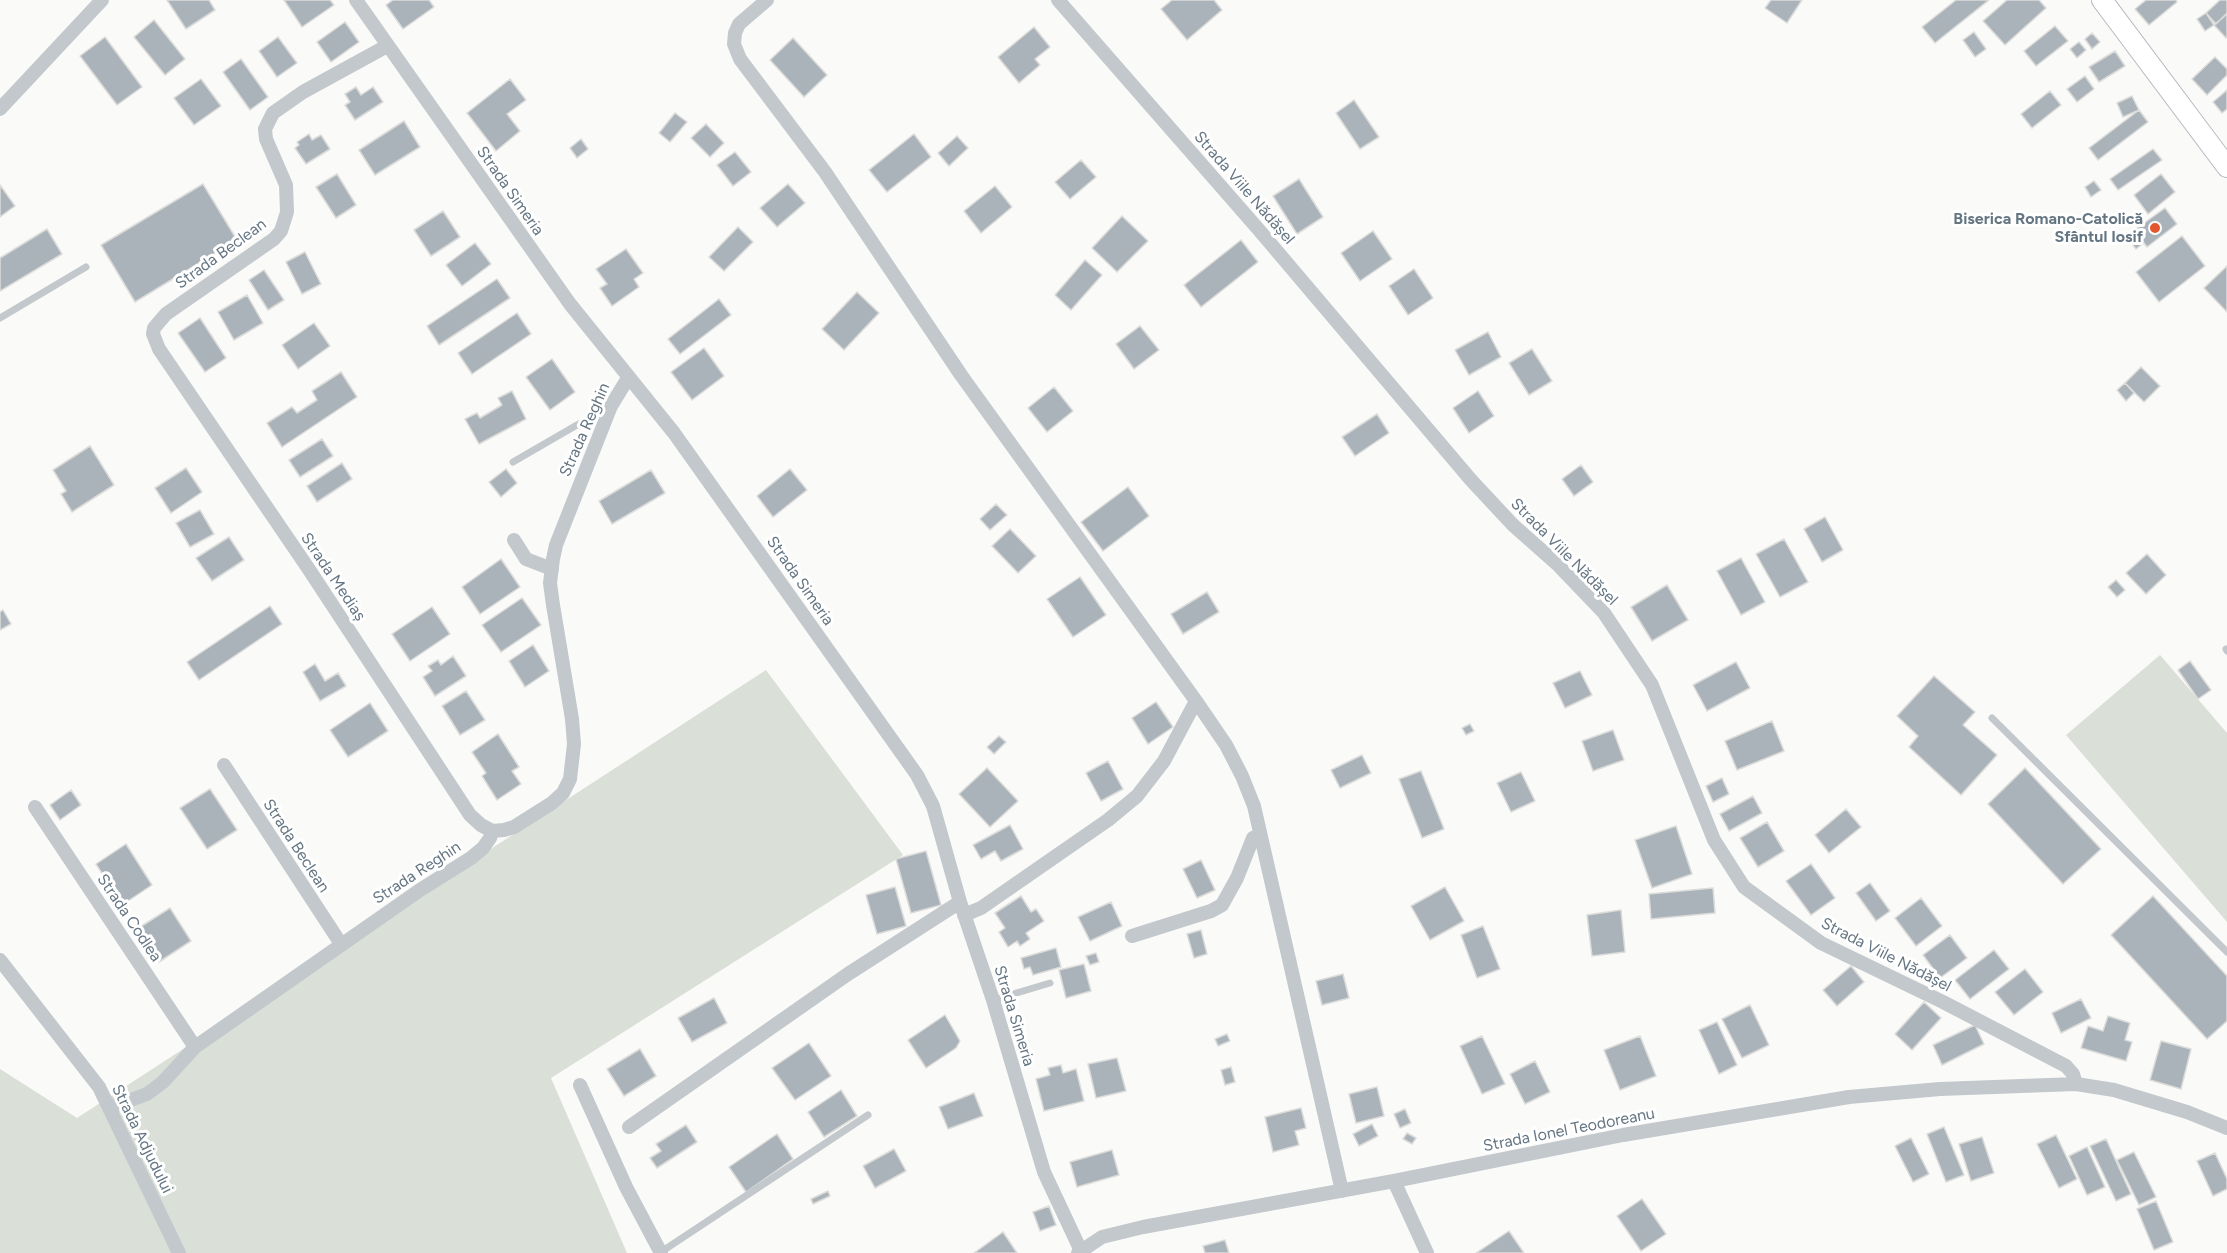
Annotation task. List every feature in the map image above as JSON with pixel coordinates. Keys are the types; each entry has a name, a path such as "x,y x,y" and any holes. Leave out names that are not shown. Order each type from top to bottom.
{"main road":[{"path":"2102,0 2227,168"}],"street":[{"path":"0,109 102,0"},
{"name":"Strada Simeria","path":"356,0 570,304 674,433 917,775 933,806 962,908 993,1000 1044,1172 1079,1252"},
{"path":"767,0 739,24 734,44 740,59 825,172 962,375 1196,701 1226,745 1242,776 1254,806 1342,1191"},
{"name":"Strada Viile Nădășel","path":"1058,0 1267,239 1471,480 1604,613 1652,685 1714,840 1744,888 1821,944 1943,1002 2066,1066 2073,1074 2076,1084"},
{"name":"Strada Beclean","path":"153,334 154,328 166,314 274,239 281,231 287,212 286,185 266,139 265,129 273,113 303,92 387,46"},
{"name":"Strada Mediaș","path":"153,334 159,349 471,815 481,825 492,831"},
{"name":"Strada Reghin","path":"109,1108 147,1094 163,1082 195,1047 341,944 471,858 483,848 492,831 514,827 552,803 563,793 570,779 574,744 572,719 552,605 550,583 552,569 556,545 611,406 628,378"},
{"path":"514,540 526,559 552,569"},
{"path":"628,1127 848,974 962,908 981,908 1108,820 1137,796 1164,761 1196,701"},
{"name":"Strada Beclean","path":"224,765 341,944"},
{"name":"Strada Codlea","path":"35,807 195,1047"},
{"path":"1132,936 1211,911 1222,905 1237,878 1253,838 1260,835"},
{"name":"Strada Adjudului","path":"0,960 99,1087 178,1253"},
{"path":"2076,1084 2114,1090 2187,1112 2227,1128"},
{"name":"Strada Ionel Teodoreanu","path":"1079,1252 1102,1237 1143,1227 1342,1191 1623,1135 1849,1097 1940,1089 2076,1084"},
{"path":"580,1085 626,1187 661,1253"},
{"path":"1394,1181 1427,1253"}],"lane":[{"path":"0,318 86,267"},
{"path":"513,462 611,406"},
{"path":"1992,718 2227,952"},
{"path":"993,1000 1050,983"},
{"path":"661,1253 868,1115"}],"shaded area":[{"path":"2160,655 2227,733 2227,922 2066,735"},
{"path":"766,670 903,855 551,1078 627,1253 0,1253 0,1069 77,1118"}],"building":[{"path":"167,0 209,0 215,10 186,29"},
{"path":"284,0 330,0 334,5 302,27"},
{"path":"393,0 429,0 434,7 403,29 386,5"},
{"path":"1172,0 1214,0 1222,10 1187,40 1161,9"},
{"path":"1771,0 1802,0 1787,23 1765,8"},
{"path":"1956,0 1989,0 1935,43 1922,27"},
{"path":"2007,0 2039,0 2046,8 2005,45 1983,21"},
{"path":"2146,0 2176,0 2177,2 2149,25 2135,9"},
{"path":"2220,0 2227,0 2227,13 2216,24 2206,13"},
{"path":"2206,13 2214,25 2205,31 2197,19"},
{"path":"2227,14 2227,37 2226,38 2214,25"},
{"path":"154,20 185,59 165,75 134,37"},
{"path":"345,22 359,42 331,62 317,42"},
{"path":"2055,26 2068,41 2036,66 2024,51"},
{"path":"1034,27 1050,47 1035,59 1040,65 1019,83 998,57"},
{"path":"1974,32 1986,49 1975,57 1963,40"},
{"path":"2092,33 2100,42 2092,49 2085,39"},
{"path":"105,37 142,87 117,105 80,56"},
{"path":"278,37 297,63 277,77 259,51"},
{"path":"793,38 827,75 804,97 770,60"},
{"path":"2079,42 2086,50 2077,58 2070,49"},
{"path":"2115,51 2125,66 2099,82 2089,67"},
{"path":"2215,57 2227,69 2227,75 2207,95 2192,79"},
{"path":"241,59 268,97 250,110 223,72"},
{"path":"2085,76 2094,89 2077,102 2067,89"},
{"path":"201,79 221,106 194,125 174,98"},
{"path":"510,79 526,100 507,114 520,131 496,151 467,113"},
{"path":"356,87 361,95 373,87 383,102 355,120 345,105 350,102 345,94"},
{"path":"2227,90 2227,109 2222,113 2213,102"},
{"path":"2050,91 2061,105 2032,128 2021,114"},
{"path":"2132,96 2139,110 2123,117 2117,103"},
{"path":"1354,100 1379,137 1360,149 1336,113"},
{"path":"2139,110 2148,122 2098,160 2089,148"},
{"path":"675,113 687,122 670,142 659,133"},
{"path":"404,121 420,147 375,175 359,150"},
{"path":"706,124 724,143 710,157 691,138"},
{"path":"309,134 312,140 321,135 330,149 306,164 295,148 299,145 297,142"},
{"path":"914,134 931,157 887,192 869,170"},
{"path":"957,136 968,148 949,166 938,153"},
{"path":"581,139 588,149 577,158 570,148"},
{"path":"2153,149 2162,160 2118,190 2110,179"},
{"path":"735,152 751,172 733,186 717,165"},
{"path":"1081,160 1096,177 1070,199 1055,182"},
{"path":"337,174 356,205 336,218 316,187"},
{"path":"2161,174 2175,192 2148,214 2134,195"},
{"path":"1299,179 1323,217 1297,234 1273,196"},
{"path":"2094,181 2101,190 2091,197 2085,187"},
{"path":"203,184 237,240 135,302 101,245"},
{"path":"788,184 805,203 777,227 760,208"},
{"path":"0,185 15,206 0,217"},
{"path":"995,186 1012,207 981,233 964,211"},
{"name":"Biserica Romano-Catolică Sfântul Iosif","path":"2165,208 2177,224 2147,247 2144,243 2136,249 2128,239 2135,234 2133,231"},
{"path":"443,211 460,237 431,256 414,230"},
{"path":"1122,216 1148,241 1117,272 1092,248"},
{"path":"738,227 753,242 724,271 709,257"},
{"path":"47,229 62,254 0,291 0,258"},
{"path":"1373,231 1392,259 1360,281 1341,253"},
{"path":"2182,236 2205,266 2159,302 2136,272"},
{"path":"1241,240 1258,262 1201,307 1184,285"},
{"path":"475,243 491,264 462,286 446,265"},
{"path":"626,249 643,273 634,279 639,287 612,306 600,288 607,284 596,269"},
{"path":"305,252 321,284 302,294 286,262"},
{"path":"1085,260 1102,275 1071,310 1055,295"},
{"path":"2227,266 2227,312 2204,288"},
{"path":"1414,269 1433,298 1408,315 1389,286"},
{"path":"264,270 284,300 268,310 249,280"},
{"path":"497,279 510,298 439,345 427,326"},
{"path":"857,292 879,313 844,350 822,329"},
{"path":"247,295 263,323 234,340 218,312"},
{"path":"719,299 731,315 680,354 668,339"},
{"path":"517,313 531,334 472,374 458,353"},
{"path":"200,318 226,358 205,372 178,333"},
{"path":"314,323 330,346 298,369 282,345"},
{"path":"1140,326 1159,350 1134,369 1116,344"},
{"path":"1488,332 1501,357 1469,375 1455,350"},
{"path":"704,348 724,376 692,400 671,372"},
{"path":"1532,349 1552,381 1529,395 1509,363"},
{"path":"552,359 575,392 550,410 526,377"},
{"path":"2141,367 2160,386 2144,402 2125,383"},
{"path":"341,372 357,397 282,447 267,423 292,407 297,413 317,400 312,391"},
{"path":"2125,383 2134,393 2126,401 2117,390"},
{"path":"1054,387 1073,411 1047,432 1028,408"},
{"path":"512,391 526,419 479,444 465,419 477,413 480,418 502,405 498,398"},
{"path":"1478,391 1494,416 1469,433 1453,408"},
{"path":"1377,414 1389,433 1355,456 1342,437"},
{"path":"322,439 333,456 300,477 289,460"},
{"path":"90,446 114,485 72,512 61,494 66,491 53,470"},
{"path":"342,463 352,479 317,502 307,486"},
{"path":"1581,465 1593,482 1574,496 1562,479"},
{"path":"186,468 202,492 171,513 155,488"},
{"path":"506,469 517,483 501,497 489,482"},
{"path":"790,469 807,490 773,517 757,496"},
{"path":"651,470 665,493 612,524 599,501"},
{"path":"1128,487 1149,516 1103,551 1081,522"},
{"path":"996,504 1007,515 990,530 980,519"},
{"path":"200,510 214,534 190,547 176,523"},
{"path":"1825,517 1843,550 1822,562 1804,529"},
{"path":"1010,529 1036,556 1018,573 992,546"},
{"path":"229,537 244,560 212,581 196,558"},
{"path":"1784,539 1808,582 1780,597 1756,554"},
{"path":"2147,554 2166,575 2146,594 2126,573"},
{"path":"1741,558 1765,602 1741,615 1717,571"},
{"path":"501,559 520,587 480,614 462,587"},
{"path":"1080,577 1106,615 1073,637 1047,599"},
{"path":"2116,580 2125,590 2117,597 2108,587"},
{"path":"1667,585 1688,620 1652,641 1631,607"},
{"path":"1207,592 1219,612 1183,634 1171,614"},
{"path":"522,598 541,625 501,652 482,625"},
{"path":"270,606 282,624 199,680 187,662"},
{"path":"432,607 450,634 410,661 392,634"},
{"path":"3,610 11,624 0,630 0,612"},
{"path":"533,645 549,671 525,687 509,661"},
{"path":"453,656 466,676 435,696 423,677 432,671 428,666 438,660 441,665"},
{"path":"2190,661 2211,690 2198,699 2178,670"},
{"path":"1736,662 1750,688 1707,711 1693,685"},
{"path":"315,664 325,681 338,673 346,686 320,701 303,672"},
{"path":"1580,671 1592,695 1565,708 1553,683"},
{"path":"1934,676 1975,712 1963,725 1997,755 1961,795 1909,747 1918,736 1897,716"},
{"path":"466,691 485,720 460,735 442,706"},
{"path":"1156,702 1173,727 1148,744 1132,718"},
{"path":"370,703 388,731 348,757 330,730"},
{"path":"1772,721 1784,751 1737,770 1725,741"},
{"path":"1470,724 1474,731 1466,735 1462,728"},
{"path":"1613,730 1624,760 1593,771 1582,741"},
{"path":"498,734 519,767 512,771 521,784 497,800 482,776 486,773 472,752"},
{"path":"999,736 1006,742 994,754 987,747"},
{"path":"1362,755 1371,773 1340,788 1331,770"},
{"path":"1108,761 1123,789 1101,801 1086,773"},
{"path":"987,768 1018,801 990,827 959,794"},
{"path":"2025,768 2101,849 2063,884 1988,804"},
{"path":"1421,771 1444,829 1422,838 1399,779"},
{"path":"1521,772 1535,801 1511,812 1497,783"},
{"path":"1722,778 1729,794 1713,802 1706,786"},
{"path":"210,789 237,830 207,849 180,808"},
{"path":"71,790 81,805 60,820 50,805"},
{"path":"1753,796 1762,813 1729,831 1720,814"},
{"path":"1846,809 1861,827 1829,853 1815,835"},
{"path":"1767,822 1784,851 1758,867 1740,838"},
{"path":"1010,825 1023,849 1001,861 995,851 981,859 973,845"},
{"path":"1676,826 1692,874 1652,888 1635,840"},
{"path":"126,844 152,885 122,905 96,864"},
{"path":"926,851 941,905 911,913 896,859"},
{"path":"1201,860 1215,890 1197,898 1183,869"},
{"path":"1811,864 1835,898 1811,915 1786,881"},
{"path":"1870,883 1890,911 1876,921 1856,893"},
{"path":"895,887 906,926 877,934 866,895"},
{"path":"1445,887 1464,921 1430,940 1411,906"},
{"path":"1713,888 1715,913 1651,919 1649,894"},
{"path":"1021,896 1031,912 1036,909 1044,921 1026,933 1030,939 1020,946 1017,941 1008,947 999,932 1005,928 995,913"},
{"path":"2153,896 2227,976 2227,1021 2207,1039 2111,935"},
{"path":"1921,898 1942,926 1916,946 1895,918"},
{"path":"1111,902 1122,926 1090,941 1078,917"},
{"path":"170,908 191,941 159,962 137,929"},
{"path":"1621,910 1625,952 1592,956 1587,915"},
{"path":"1483,926 1500,969 1477,978 1461,935"},
{"path":"1201,930 1207,954 1194,958 1187,934"},
{"path":"1950,935 1967,958 1940,978 1923,955"},
{"path":"1056,948 1061,967 1033,975 1030,967 1024,969 1021,958"},
{"path":"1994,950 2009,969 1970,999 1955,980"},
{"path":"1096,953 1099,962 1090,965 1086,956"},
{"path":"1084,964 1091,991 1066,998 1059,970"},
{"path":"1851,966 1864,982 1837,1006 1823,990"},
{"path":"2025,969 2043,992 2014,1015 1995,992"},
{"path":"1343,974 1349,998 1322,1005 1316,981"},
{"path":"714,998 727,1023 692,1042 678,1018"},
{"path":"2081,999 2091,1018 2061,1033 2052,1013"},
{"path":"1924,1002 1941,1018 1912,1050 1895,1034"},
{"path":"1750,1005 1769,1045 1742,1058 1722,1019"},
{"path":"945,1015 960,1041 956,1048 926,1068 908,1040"},
{"path":"2108,1016 2130,1023 2125,1040 2132,1042 2126,1061 2081,1048 2088,1026 2103,1031"},
{"path":"1717,1022 1737,1065 1719,1074 1699,1030"},
{"path":"1975,1025 1984,1044 1942,1065 1933,1045"},
{"path":"1227,1034 1230,1041 1218,1046 1215,1039"},
{"path":"1482,1036 1505,1084 1482,1094 1460,1046"},
{"path":"1640,1036 1656,1076 1620,1090 1604,1050"},
{"path":"2161,1041 2191,1049 2181,1089 2150,1080"},
{"path":"809,1043 831,1076 795,1100 772,1068"},
{"path":"640,1049 656,1076 624,1096 607,1069"},
{"path":"1117,1058 1126,1091 1096,1098 1088,1064"},
{"path":"1535,1061 1550,1092 1525,1104 1510,1074"},
{"path":"1061,1065 1063,1073 1076,1069 1084,1101 1044,1111 1036,1079 1050,1075 1048,1068"},
{"path":"1231,1067 1235,1082 1225,1085 1221,1070"},
{"path":"1377,1087 1384,1116 1356,1123 1349,1094"},
{"path":"841,1090 857,1116 824,1137 808,1112"},
{"path":"974,1093 983,1116 948,1129 939,1107"},
{"path":"1301,1108 1306,1128 1295,1131 1299,1145 1273,1152 1265,1117"},
{"path":"1405,1109 1411,1123 1400,1128 1394,1114"},
{"path":"1372,1124 1378,1136 1359,1146 1353,1134"},
{"path":"686,1125 697,1142 657,1168 650,1158 661,1151 656,1144"},
{"path":"1944,1127 1964,1175 1946,1182 1927,1134"},
{"path":"1407,1133 1416,1138 1412,1144 1403,1139"},
{"path":"777,1134 793,1159 746,1192 729,1167"},
{"path":"2056,1135 2077,1179 2059,1188 2037,1144"},
{"path":"1982,1137 1994,1173 1971,1181 1959,1144"},
{"path":"1911,1138 1929,1174 1913,1182 1895,1146"},
{"path":"2106,1139 2131,1194 2116,1201 2090,1146"},
{"path":"2087,1147 2105,1187 2087,1195 2069,1156"},
{"path":"894,1149 906,1171 875,1188 863,1166"},
{"path":"1112,1150 1119,1175 1077,1187 1070,1162"},
{"path":"2134,1152 2156,1197 2139,1205 2117,1160"},
{"path":"2215,1153 2227,1179 2227,1189 2213,1196 2197,1161"},
{"path":"828,1191 830,1196 813,1204 811,1199"},
{"path":"1642,1199 1666,1234 1641,1251 1617,1216"},
{"path":"2156,1201 2173,1242 2154,1250 2137,1209"},
{"path":"1049,1206 1056,1225 1040,1231 1033,1212"},
{"path":"1509,1231 1524,1253 1476,1253"},
{"path":"1003,1232 1017,1253 974,1253"},
{"path":"1225,1240 1229,1253 1205,1253 1203,1246"}],"place":[{"name":"Biserica Romano-Catolică Sfântul Iosif","path":"2155,228"}]}
